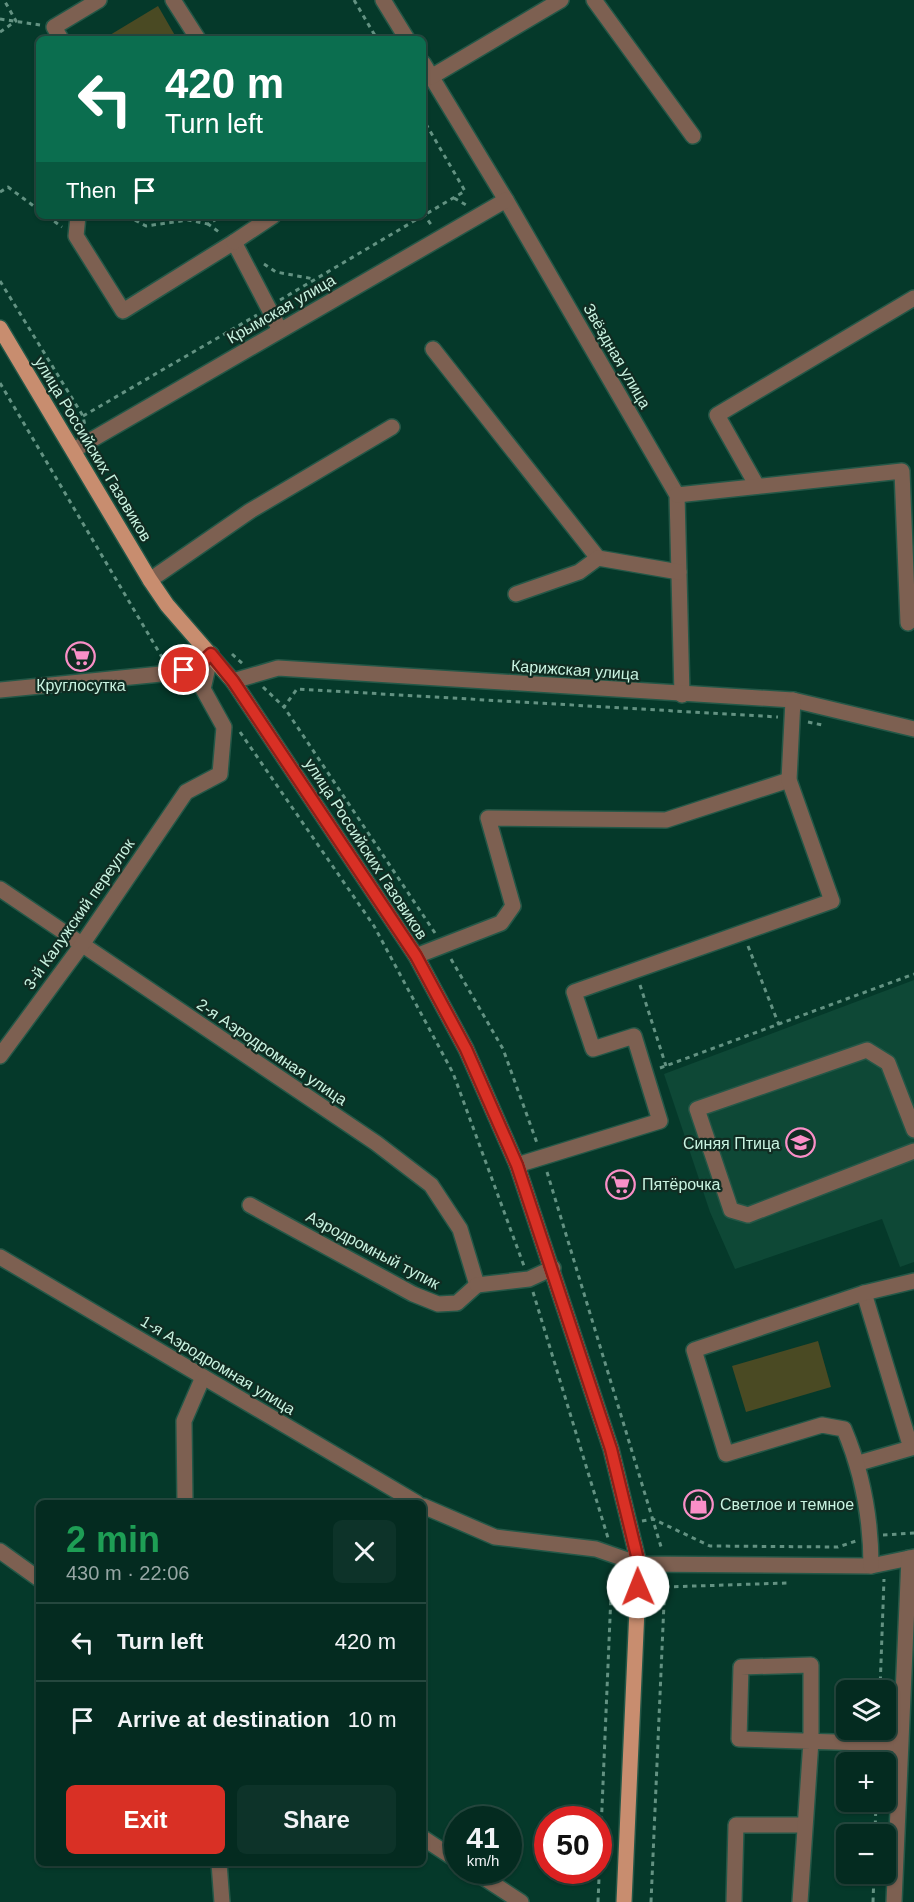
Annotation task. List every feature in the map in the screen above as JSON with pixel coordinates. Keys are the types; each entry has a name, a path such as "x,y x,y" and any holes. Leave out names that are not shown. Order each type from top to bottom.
{"main road":[{"name":"улица Российских Газовиков","path":"0,328 80,446 150,580 233,681 416,956 466,1049 517,1165 553,1268 611,1449 639,1564 624,1902"}],"street":[{"path":"57,33 99,0"},
{"path":"173,0 196,36"},
{"path":"383,0 405,36"},
{"path":"427,70 561,0"},
{"path":"594,0 693,136"},
{"name":"Звёздная улица","path":"427,70 506,200 677,495 682,695"},
{"name":"Крымская улица","path":"80,446 506,200"},
{"path":"78,219 76,236 123,311 268,219"},
{"path":"234,242 280,330"},
{"path":"757,486 717,415 914,298"},
{"path":"433,349 598,558 679,572"},
{"path":"150,580 250,512 392,427"},
{"path":"677,495 902,471 908,623"},
{"path":"516,594 579,572 598,558"},
{"path":"0,690 171,673 197,667 211,654"},
{"name":"3-й Калужский переулок","path":"0,1056 81,946 186,792 220,774 224,727 203,689 211,654"},
{"name":"Карижская улица","path":"233,681 278,668 682,695 793,700 914,729"},
{"path":"517,1165 660,1121 633,1036 593,1049 574,992 832,901 789,780 793,700"},
{"path":"416,956 501,923 513,906 488,818 666,820 789,780"},
{"name":"2-я Аэродромная улица","path":"0,889 81,946 376,1143 430,1185 460,1229 477,1285"},
{"path":"914,1130 888,1063 867,1050 697,1109 731,1210 748,1215 914,1151"},
{"name":"Аэродромный тупик","path":"250,1205 413,1294 438,1304 457,1304 477,1285"},
{"name":"1-я Аэродромная улица","path":"0,1257 412,1500"},
{"path":"477,1285 529,1279 553,1268"},
{"path":"872,1573 871,1536 859,1462 844,1429 822,1425 726,1454 694,1350 864,1293 914,1281"},
{"path":"859,1462 911,1448 864,1293"},
{"path":"185,1500 184,1421 203,1377"},
{"path":"426,1507 495,1537 596,1549 639,1564 666,1563 872,1573 911,1557 899,1744 894,1902"},
{"path":"0,1551 36,1577"},
{"path":"800,1902 803,1825 811,1741 811,1665 741,1667 739,1739 811,1741 899,1744"},
{"path":"734,1902 736,1825 803,1825"},
{"path":"426,1840 444,1852"},
{"path":"219,1866 222,1902"},
{"path":"493,1884 521,1902"}],"path":[{"path":"4,0 16,21"},
{"path":"354,0 374,36"},
{"path":"0,19 16,21 57,33"},
{"path":"0,32 16,21"},
{"path":"426,124 465,191 426,214"},
{"path":"0,192 8,187 36,208"},
{"path":"133,219 146,226 188,220 208,224 217,219"},
{"path":"204,219 208,224"},
{"path":"83,416 252,320 269,307 418,219"},
{"path":"0,280 83,416 80,446"},
{"path":"0,383 171,673"},
{"path":"231,654 284,707 443,946 503,1049 542,1157 666,1563 651,1902"},
{"path":"284,707 297,689 792,718 825,726"},
{"path":"743,933 779,1025"},
{"path":"636,970 666,1066"},
{"path":"645,1073 914,974"},
{"path":"606,1530 653,1519 711,1546 838,1547 871,1536 914,1533"},
{"path":"872,1573 885,1579 880,1680"},
{"path":"665,1587 792,1582"},
{"path":"873,1902 874,1884"}],"shaded area":[{"path":"158,6 175,36 108,36"},
{"name":"Синяя Птица","path":"914,980 914,1262 900,1267 882,1219 735,1269 710,1212 664,1074"},
{"path":"818,1341 831,1387 746,1412 732,1366"}],"place":[{"name":"Круглосутка","path":"81,657"},
{"name":"Синяя Птица","path":"801,1143"},
{"name":"Пятёрочка","path":"621,1184"},
{"name":"Светлое и темное","path":"699,1504"}],"route":[{"path":"184,670 197,667 211,654 233,681 416,956 466,1049 517,1165 553,1268 611,1449 639,1564 638,1587"}]}
